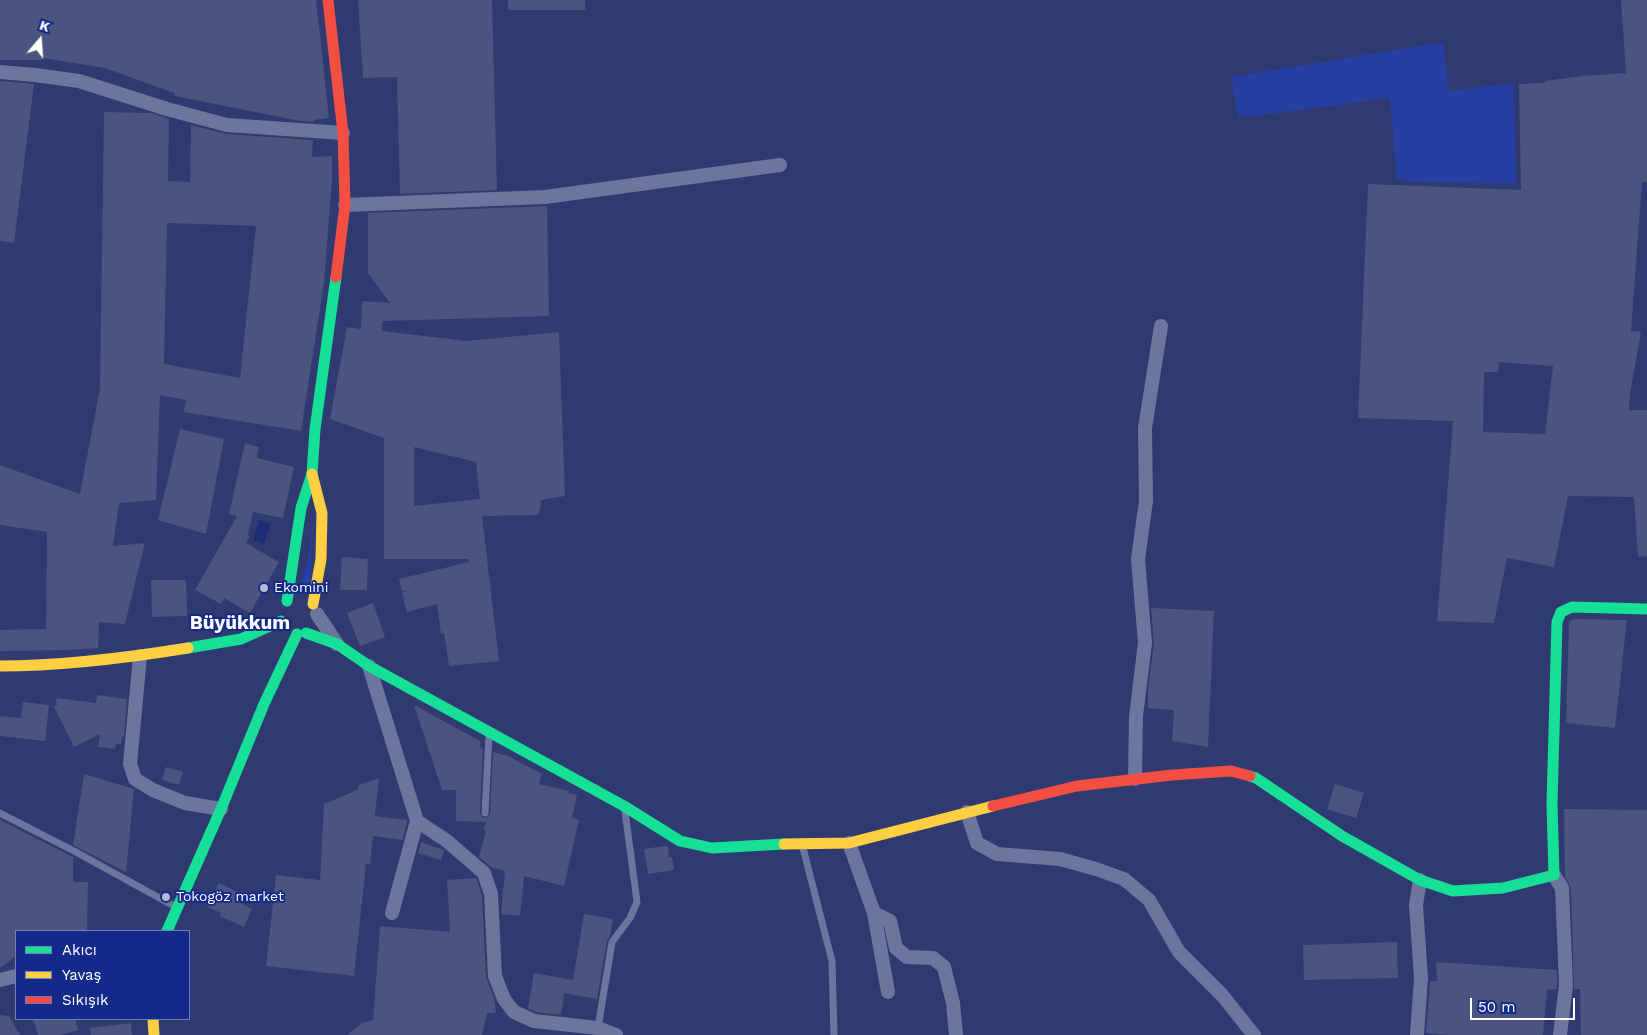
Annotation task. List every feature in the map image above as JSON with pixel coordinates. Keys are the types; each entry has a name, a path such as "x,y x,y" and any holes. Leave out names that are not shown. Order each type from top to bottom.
{"street":[{"path":"167,930 221,809 264,704 302,634 315,625 304,603 301,508 312,474 315,429 332,314 345,206 343,133 328,0"},
{"path":"0,72 79,81 167,109 226,125 343,133"},
{"path":"345,206 545,197 780,165"},
{"path":"1135,779 1136,716 1145,644 1138,559 1146,501 1145,428 1161,326"},
{"path":"304,603 321,559 322,513 312,474"},
{"path":"304,603 281,610 281,621 287,630 337,644"},
{"path":"304,603 337,644 369,666 624,806 680,841 712,848 801,843 849,843 1077,786 1230,771 1256,778 1342,836 1420,880 1453,891 1503,888 1554,875"},
{"path":"1560,1035 1566,985 1562,888 1554,875 1552,804 1556,622 1561,612 1572,608 1647,609"},
{"path":"0,666 24,666 140,656 241,639 281,621"},
{"path":"140,656 130,764 134,779 153,790 185,803 221,809"},
{"path":"369,666 417,821 392,913"},
{"path":"967,812 978,843 997,854 1060,859 1096,868 1124,879 1149,900 1179,952 1222,995 1254,1035"},
{"path":"417,821 447,842 484,873 491,894 495,976 504,999 514,1012 534,1021 598,1028 616,1035"},
{"path":"849,843 874,913 888,992"},
{"path":"1417,1035 1421,978 1416,905 1420,880"},
{"path":"874,913 890,921 896,948 907,957 933,958 944,967 953,1003 956,1035"},
{"path":"0,980 15,976"},
{"path":"153,1020 154,1035"}],"lane":[{"path":"485,813 489,732"},
{"path":"598,1028 612,942 630,918 637,902 624,806"},
{"path":"0,813 74,851 176,908"},
{"path":"801,843 832,961 834,1035"}],"shaded area":[{"path":"1443,42 1449,91 1514,83 1516,184 1397,181 1390,98 1238,118 1231,77"},
{"path":"313,518 310,592 300,589 308,558"},
{"path":"259,520 270,524 264,544 253,540"}],"building":[{"path":"0,0 316,0 329,118 314,120 313,122 300,121 175,96 174,93 105,68 43,58 42,60 0,60"},
{"path":"358,0 492,0 497,190 400,194 397,77 363,78"},
{"path":"508,0 585,0 585,10 508,10"},
{"path":"1621,0 1647,0 1647,182 1642,182 1631,331 1641,332 1629,410 1647,410 1647,556 1638,557 1634,497 1568,496 1554,567 1507,558 1494,623 1437,621 1453,421 1358,418 1368,184 1521,190 1519,84 1545,83 1545,81 1582,76 1626,73","holes":["1499,362 1553,366 1545,434 1483,432 1484,372 1498,372"]},
{"path":"0,81 34,84 14,243 0,241"},
{"path":"104,112 151,113 169,119 168,181 190,182 191,125 226,134 313,140 312,157 332,156 324,282 301,431 184,412 186,400 160,395 156,500 119,503 113,546 145,543 125,624 99,622 98,648 0,651 0,630 46,629 47,532 0,525 0,465 80,494 100,388","holes":["167,223 256,226 240,378 164,364"]},
{"path":"547,206 549,316 382,321 382,331 466,341 559,332 565,496 541,500 539,515 482,516 499,661 449,666 444,633 441,634 437,604 407,612 402,593 406,591 402,591 399,579 469,562 469,559 384,559 384,438 330,419 347,327 361,329 362,301 390,303 368,273 368,213","holes":["414,447 476,462 480,499 414,506"]},
{"path":"180,429 224,439 206,534 158,520"},
{"path":"245,443 259,447 257,458 294,467 283,518 253,512 248,535 250,536 246,543 279,562 250,613 224,598 221,604 195,590 237,516 229,514"},
{"path":"342,557 368,559 367,590 340,590"},
{"path":"151,580 186,580 187,616 152,617"},
{"path":"373,603 385,637 360,646 347,613"},
{"path":"1151,608 1214,611 1208,747 1172,741 1174,710 1148,708 1148,687 1154,644"},
{"path":"1574,619 1627,620 1615,728 1566,723 1569,624"},
{"path":"97,695 127,699 124,737 122,737 121,744 116,744 115,749 98,747 100,734 74,747 53,705 57,706 56,698 96,703"},
{"path":"23,702 49,705 45,741 0,736 0,716 21,718"},
{"path":"414,705 480,741 480,748 483,749 480,813 483,818 488,817 490,813 493,752 508,756 542,774 539,784 569,791 568,793 577,795 572,818 579,820 564,886 524,876 520,916 501,914 505,871 491,867 479,857 486,831 484,830 486,822 456,821 456,790 442,790"},
{"path":"166,767 183,772 179,785 162,780"},
{"path":"84,774 134,789 126,872 73,845"},
{"path":"379,778 375,816 407,820 403,840 373,836 370,864 366,864 354,976 266,966 276,875 320,880 324,804 357,790 359,785"},
{"path":"1335,784 1364,793 1356,818 1327,809"},
{"path":"1564,809 1647,810 1647,1035 1581,1035 1580,989 1574,989 1571,888 1565,877"},
{"path":"0,820 73,857 73,882 88,882 87,930 15,930 15,957 0,968"},
{"path":"421,842 444,850 441,860 418,853"},
{"path":"668,847 669,858 672,857 674,870 648,874 644,849"},
{"path":"476,878 482,896 486,977 494,998 496,1013 487,1013 482,1035 347,1035 362,1023 373,1020 380,926 450,932 447,880"},
{"path":"219,883 239,893 237,898 240,899 238,902 252,909 244,927 220,916 221,913 208,907"},
{"path":"584,914 613,919 610,936 607,941 597,999 564,993 561,1015 536,1012 528,1009 534,973 573,980"},
{"path":"1397,942 1398,978 1304,980 1303,945"},
{"path":"1436,962 1557,970 1557,989 1547,990 1543,1035 1448,1035 1426,1033 1430,981 1437,981"},
{"path":"0,1015 9,1016 20,1035 0,1035"},
{"path":"33,1020 75,1020 78,1030 60,1035 38,1035"},
{"path":"131,1023 132,1035 91,1035 90,1028"}],"traffic: fast":[{"path":"287,601 301,508 312,474 315,429 336,277"},
{"path":"1250,776 1256,778 1342,836 1420,880 1453,891 1503,888 1554,875 1552,804 1557,622 1561,612 1572,607 1647,609"},
{"path":"188,648 241,639 281,621"},
{"path":"306,633 337,644 369,666 624,806 680,841 712,848 784,844"},
{"path":"167,930 221,809 264,704 297,634"}],"traffic: slow":[{"path":"312,474 322,513 321,559 313,604"},
{"path":"0,666 94,661 188,648"},
{"path":"784,844 849,843 993,806"},
{"path":"153,1020 154,1035"}],"traffic: jam":[{"path":"328,0 343,133 345,205 336,277"},
{"path":"993,806 1077,786 1172,775 1231,771 1250,776"}],"place":[{"name":"Ekomini","path":"264,588"},
{"name":"Tokogöz market","path":"166,897"}],"district":[{"name":"Büyükkum","path":"240,623"}]}
